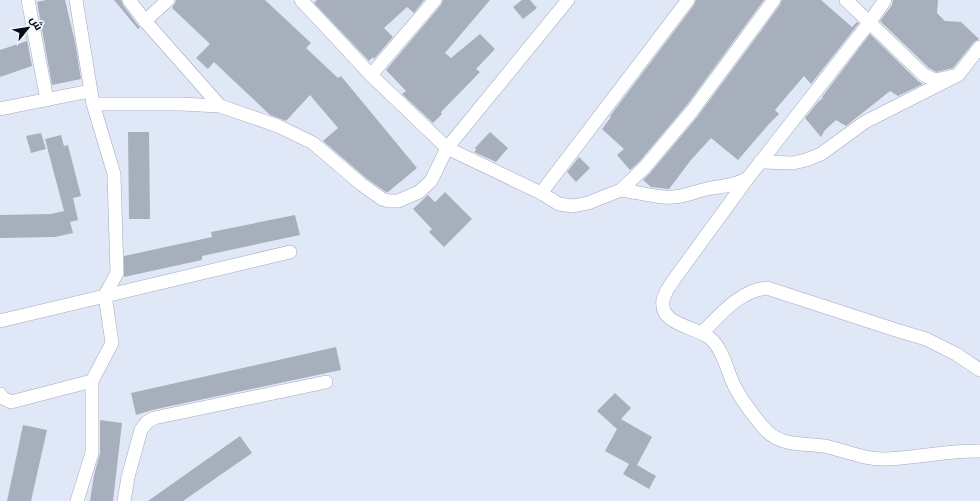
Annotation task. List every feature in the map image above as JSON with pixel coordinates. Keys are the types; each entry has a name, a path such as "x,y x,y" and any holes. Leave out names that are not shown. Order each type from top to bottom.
{"street":[{"path":"28,0 47,100"},
{"path":"76,0 90,91 114,174 117,273 105,295 112,343 92,381 92,453 77,501"},
{"path":"129,0 145,21 220,106"},
{"path":"145,21 168,0"},
{"path":"371,75 435,0"},
{"path":"93,104 180,104 220,106 278,126 313,143 361,184 382,199 398,201 419,192 431,181 447,148 568,0"},
{"path":"541,193 688,0"},
{"path":"303,1 371,75 447,148 541,193 559,204 573,206 588,203 621,190 645,167 692,110 774,0"},
{"path":"846,0 924,75 935,80 958,75"},
{"path":"885,0 869,23 760,162 678,274 663,300 664,312 668,318 683,326 702,332 712,340 717,347 740,396 763,428 771,436 778,440 789,443 825,446 868,458 886,459 980,451"},
{"path":"760,162 793,164 821,154 865,122 958,75 980,47"},
{"path":"0,109 90,91"},
{"path":"621,190 665,198 739,183 748,178"},
{"path":"0,321 290,252"},
{"path":"702,332 737,300 757,289 767,288 926,339 956,354 980,370"},
{"path":"0,394 2,398 12,402 92,381"},
{"path":"124,501 128,477 141,430 147,422 154,418 326,382"}],"building":[{"path":"46,0 65,0 75,42 81,79 52,85 37,2"},
{"path":"114,0 121,0 140,28 138,29"},
{"path":"176,0 265,0 311,43 306,48 338,78 341,76 417,168 388,192 386,192 366,178 323,141 338,128 310,95 286,121 270,115 214,62 208,69 196,58 210,44 172,8"},
{"path":"317,0 424,0 414,13 407,7 384,28 393,37 374,59 373,57 369,61 314,3"},
{"path":"443,0 490,0 445,53 451,58 480,34 495,49 476,69 480,72 441,112 442,114 433,123 402,94 406,91 386,70 441,5"},
{"path":"522,0 530,0 537,8 523,19 513,7"},
{"path":"696,0 764,0 686,106 639,162 630,170 617,155 624,149 602,129 611,117 610,116 694,5"},
{"path":"782,0 821,0 852,27 857,22 859,23 811,84 804,76 775,110 779,114 738,160 711,138 691,160 669,189 651,187 643,180 698,116 780,5"},
{"path":"893,0 938,0 937,13 945,21 961,22 979,39 974,42 953,68 936,72 929,68 880,21 892,5"},
{"path":"25,29 32,66 0,77 0,50 27,41"},
{"path":"870,34 918,81 923,84 898,96 890,91 846,126 836,120 825,130 821,137 805,118 823,98 822,97"},
{"path":"128,132 149,132 150,219 129,219"},
{"path":"490,132 508,148 496,162 474,152 476,150 475,148"},
{"path":"41,133 46,149 31,153 26,136"},
{"path":"61,135 64,146 68,145 81,196 73,198 78,220 70,222 73,233 55,237 0,238 0,215 51,214 64,211 45,139"},
{"path":"579,157 590,168 576,182 567,172"},
{"path":"445,192 472,219 444,247 429,232 432,229 413,209 428,195 435,202"},
{"path":"295,215 300,235 202,256 202,260 124,277 124,256 212,237 211,232"},
{"path":"336,347 341,370 152,410 136,415 131,393"},
{"path":"615,393 631,408 621,419 652,437 637,465 656,476 649,489 623,474 629,464 605,451 617,429 597,411"},
{"path":"100,420 122,423 113,501 90,501 94,475 100,453"},
{"path":"23,425 47,430 31,501 7,501"},
{"path":"240,436 252,453 183,501 148,501"}]}
